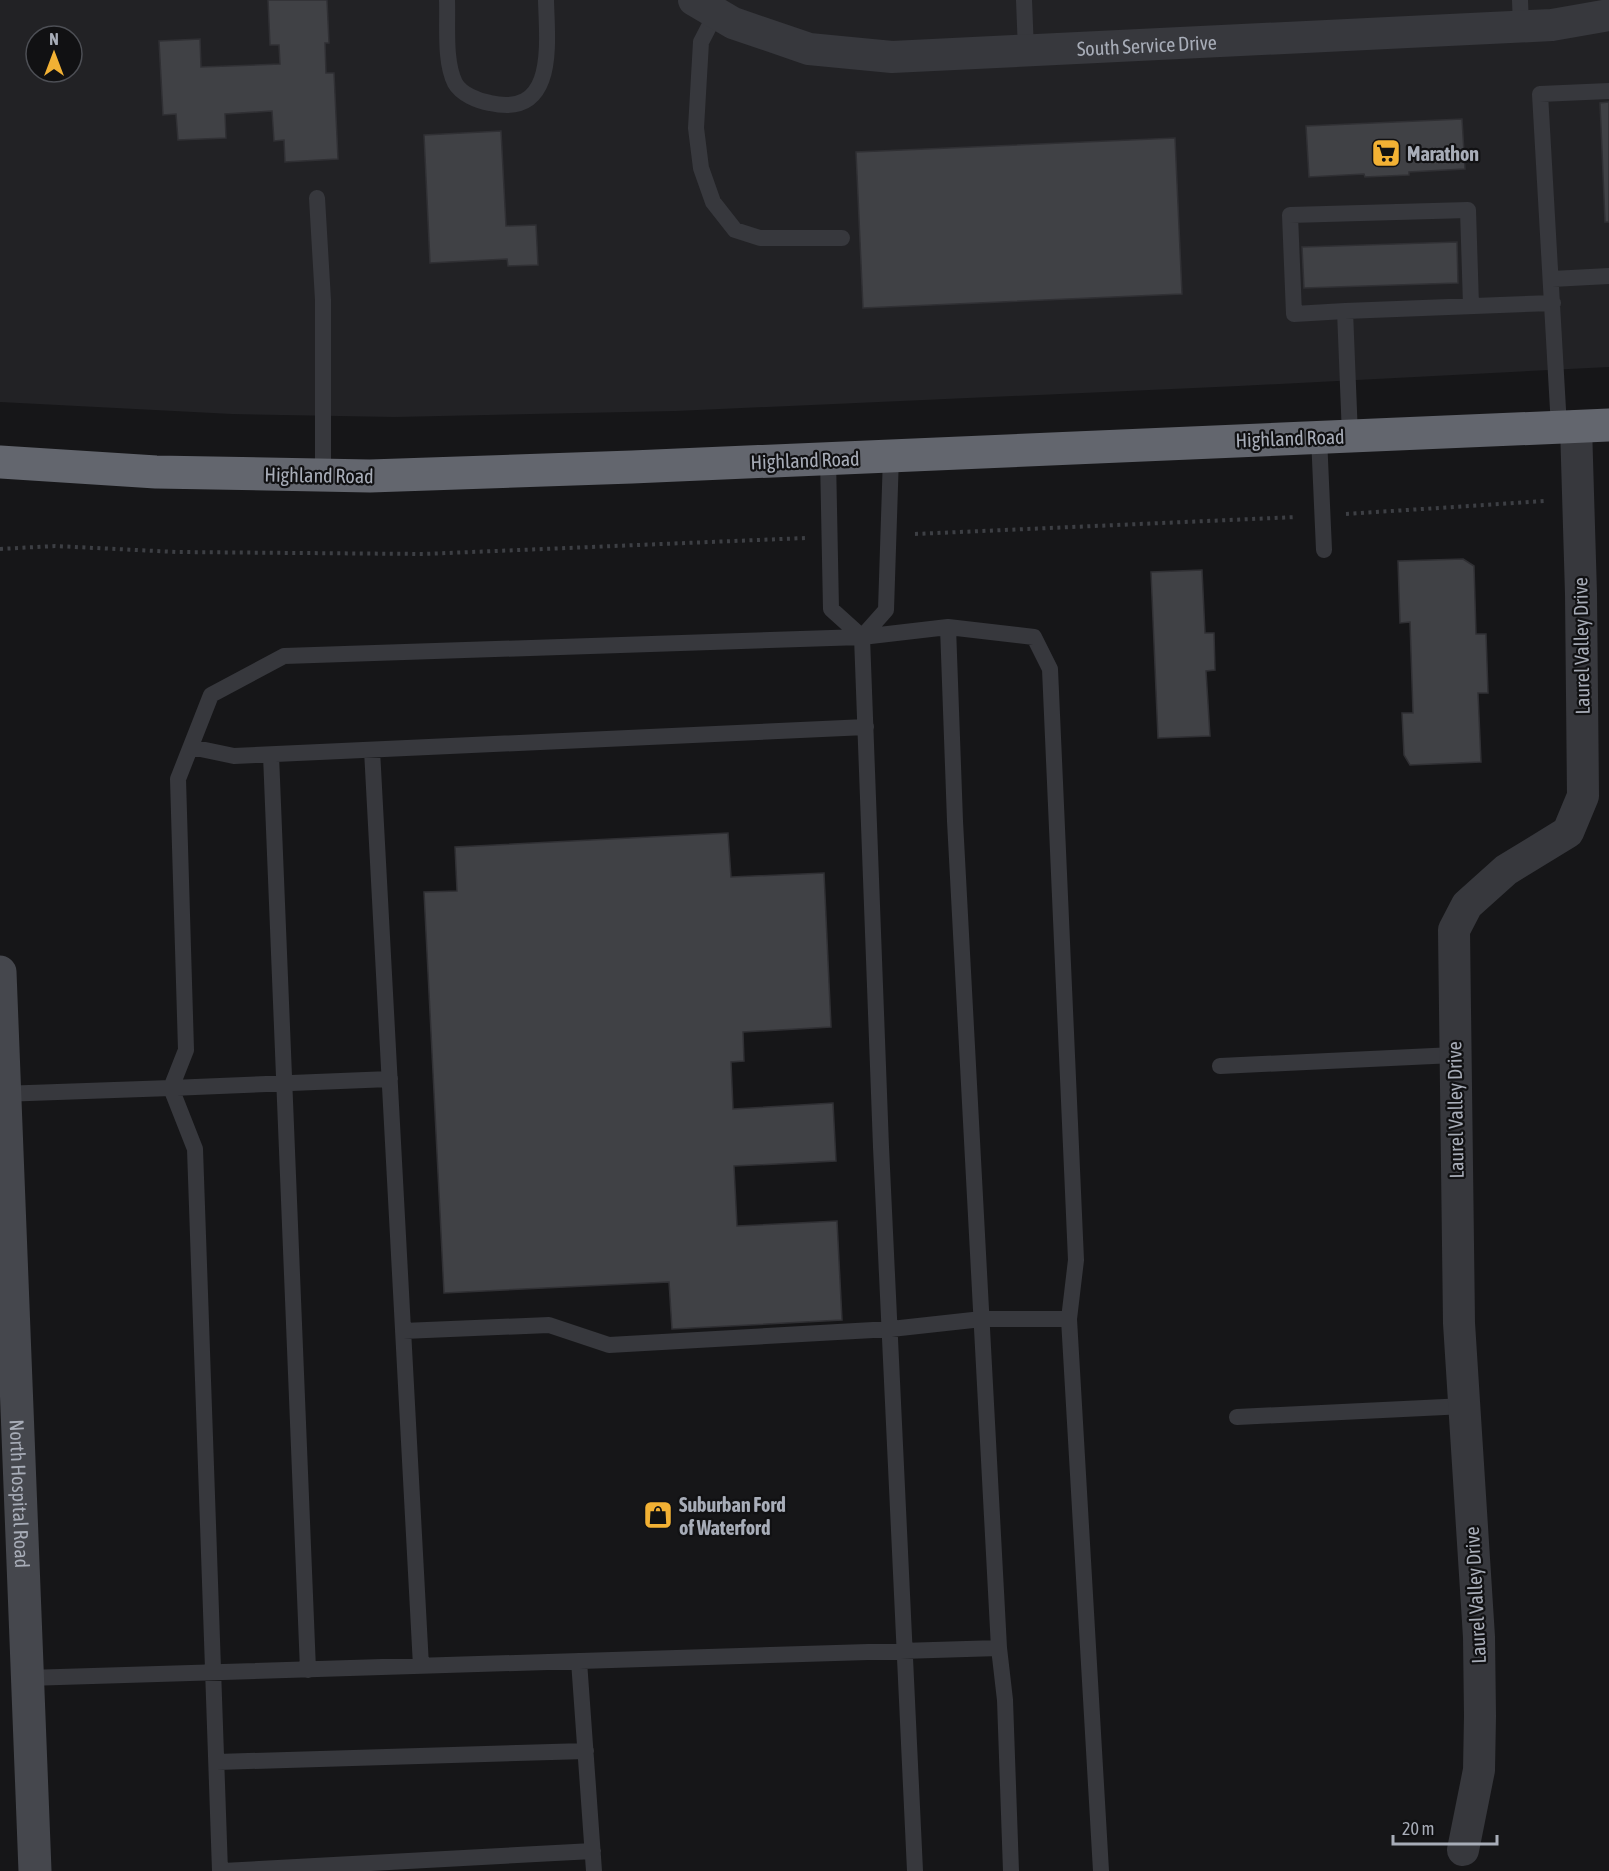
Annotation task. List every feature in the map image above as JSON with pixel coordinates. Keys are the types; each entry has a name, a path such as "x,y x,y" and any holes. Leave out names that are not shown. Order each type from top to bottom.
{"highway":[{"name":"Highland Road","path":"0,462 156,472 370,476 566,470 1609,425"}],"street":[{"name":"South Service Drive","path":"705,7 733,23 809,49 892,57 1026,51 1521,13 1552,25 1609,15"},
{"name":"Laurel Valley Drive","path":"1463,1850 1479,1770 1480,1716 1479,1637 1459,1323 1454,930 1467,905 1506,870 1568,832 1583,796 1581,594 1568,426"},
{"name":"North Hospital Road","path":"0,972 2,1094 34,1871"}],"lane":[{"path":"447,0 449,68 456,85 470,96 490,103 515,106 536,92 544,76 548,50 546,0"},
{"path":"1024,0 1026,51"},
{"path":"705,7 696,128 701,168 713,202 735,230 760,238 842,238"},
{"path":"1568,426 1553,303 1540,94 1609,91"},
{"path":"317,198 323,300 323,475"},
{"path":"1472,305 1468,210 1290,216 1294,314 1553,303"},
{"path":"1552,279 1609,276"},
{"path":"1324,550 1322,516 1334,436 1345,311"},
{"path":"891,456 886,610 862,637 881,1147 915,1871"},
{"path":"828,458 831,609 862,637"},
{"path":"948,627 955,821 999,1648 1005,1700 1011,1871"},
{"path":"593,1851 222,1871 195,1149 171,1088 186,1050 178,779 211,695 284,656 862,637 948,627 1034,637 1050,669 1077,1260 1069,1319 1101,1871"},
{"path":"191,747 234,756 271,755 866,727"},
{"path":"372,750 421,1666"},
{"path":"271,755 308,1670"},
{"path":"1220,1066 1454,1055"},
{"path":"2,1094 390,1079"},
{"path":"403,1331 549,1325 609,1345 891,1329 982,1319 1069,1319"},
{"path":"1237,1417 1465,1406"},
{"path":"27,1678 999,1648"},
{"path":"579,1660 594,1871"},
{"path":"217,1762 586,1751"}],"path":[{"path":"889,535 1252,520 1548,501"},
{"path":"0,549 55,546 176,552 424,554 830,537"}],"shaded area":[{"path":"0,0 1609,0 1609,367 676,411 395,417 232,414 0,402"}],"building":[{"path":"268,0 327,0 329,43 325,43 326,73 334,73 338,159 285,162 284,140 274,141 272,111 225,114 226,138 178,140 176,114 163,115 159,41 200,39 201,67 280,64 279,45 270,45"},
{"path":"1609,102 1609,222 1605,222 1600,103"},
{"path":"1462,119 1465,169 1409,172 1409,175 1365,177 1364,174 1309,177 1306,126"},
{"path":"501,131 506,226 536,225 538,265 508,266 507,259 430,263 424,135"},
{"path":"1175,138 1182,294 863,308 856,152"},
{"path":"1457,242 1458,283 1304,288 1302,247"},
{"path":"1463,559 1474,566 1476,634 1486,634 1488,693 1478,693 1481,762 1410,765 1404,755 1402,713 1413,713 1410,622 1400,623 1398,561"},
{"path":"1202,570 1205,633 1214,633 1215,670 1206,671 1210,736 1158,738 1151,572"},
{"path":"728,833 731,877 824,873 831,1027 743,1032 744,1061 731,1062 733,1109 833,1103 836,1161 734,1166 737,1226 837,1221 842,1320 672,1329 669,1282 444,1293 424,892 457,891 455,847"}],"place":[{"name":"Marathon","path":"1386,153"},
{"name":"Suburban Ford of Waterford","path":"658,1515"}]}
